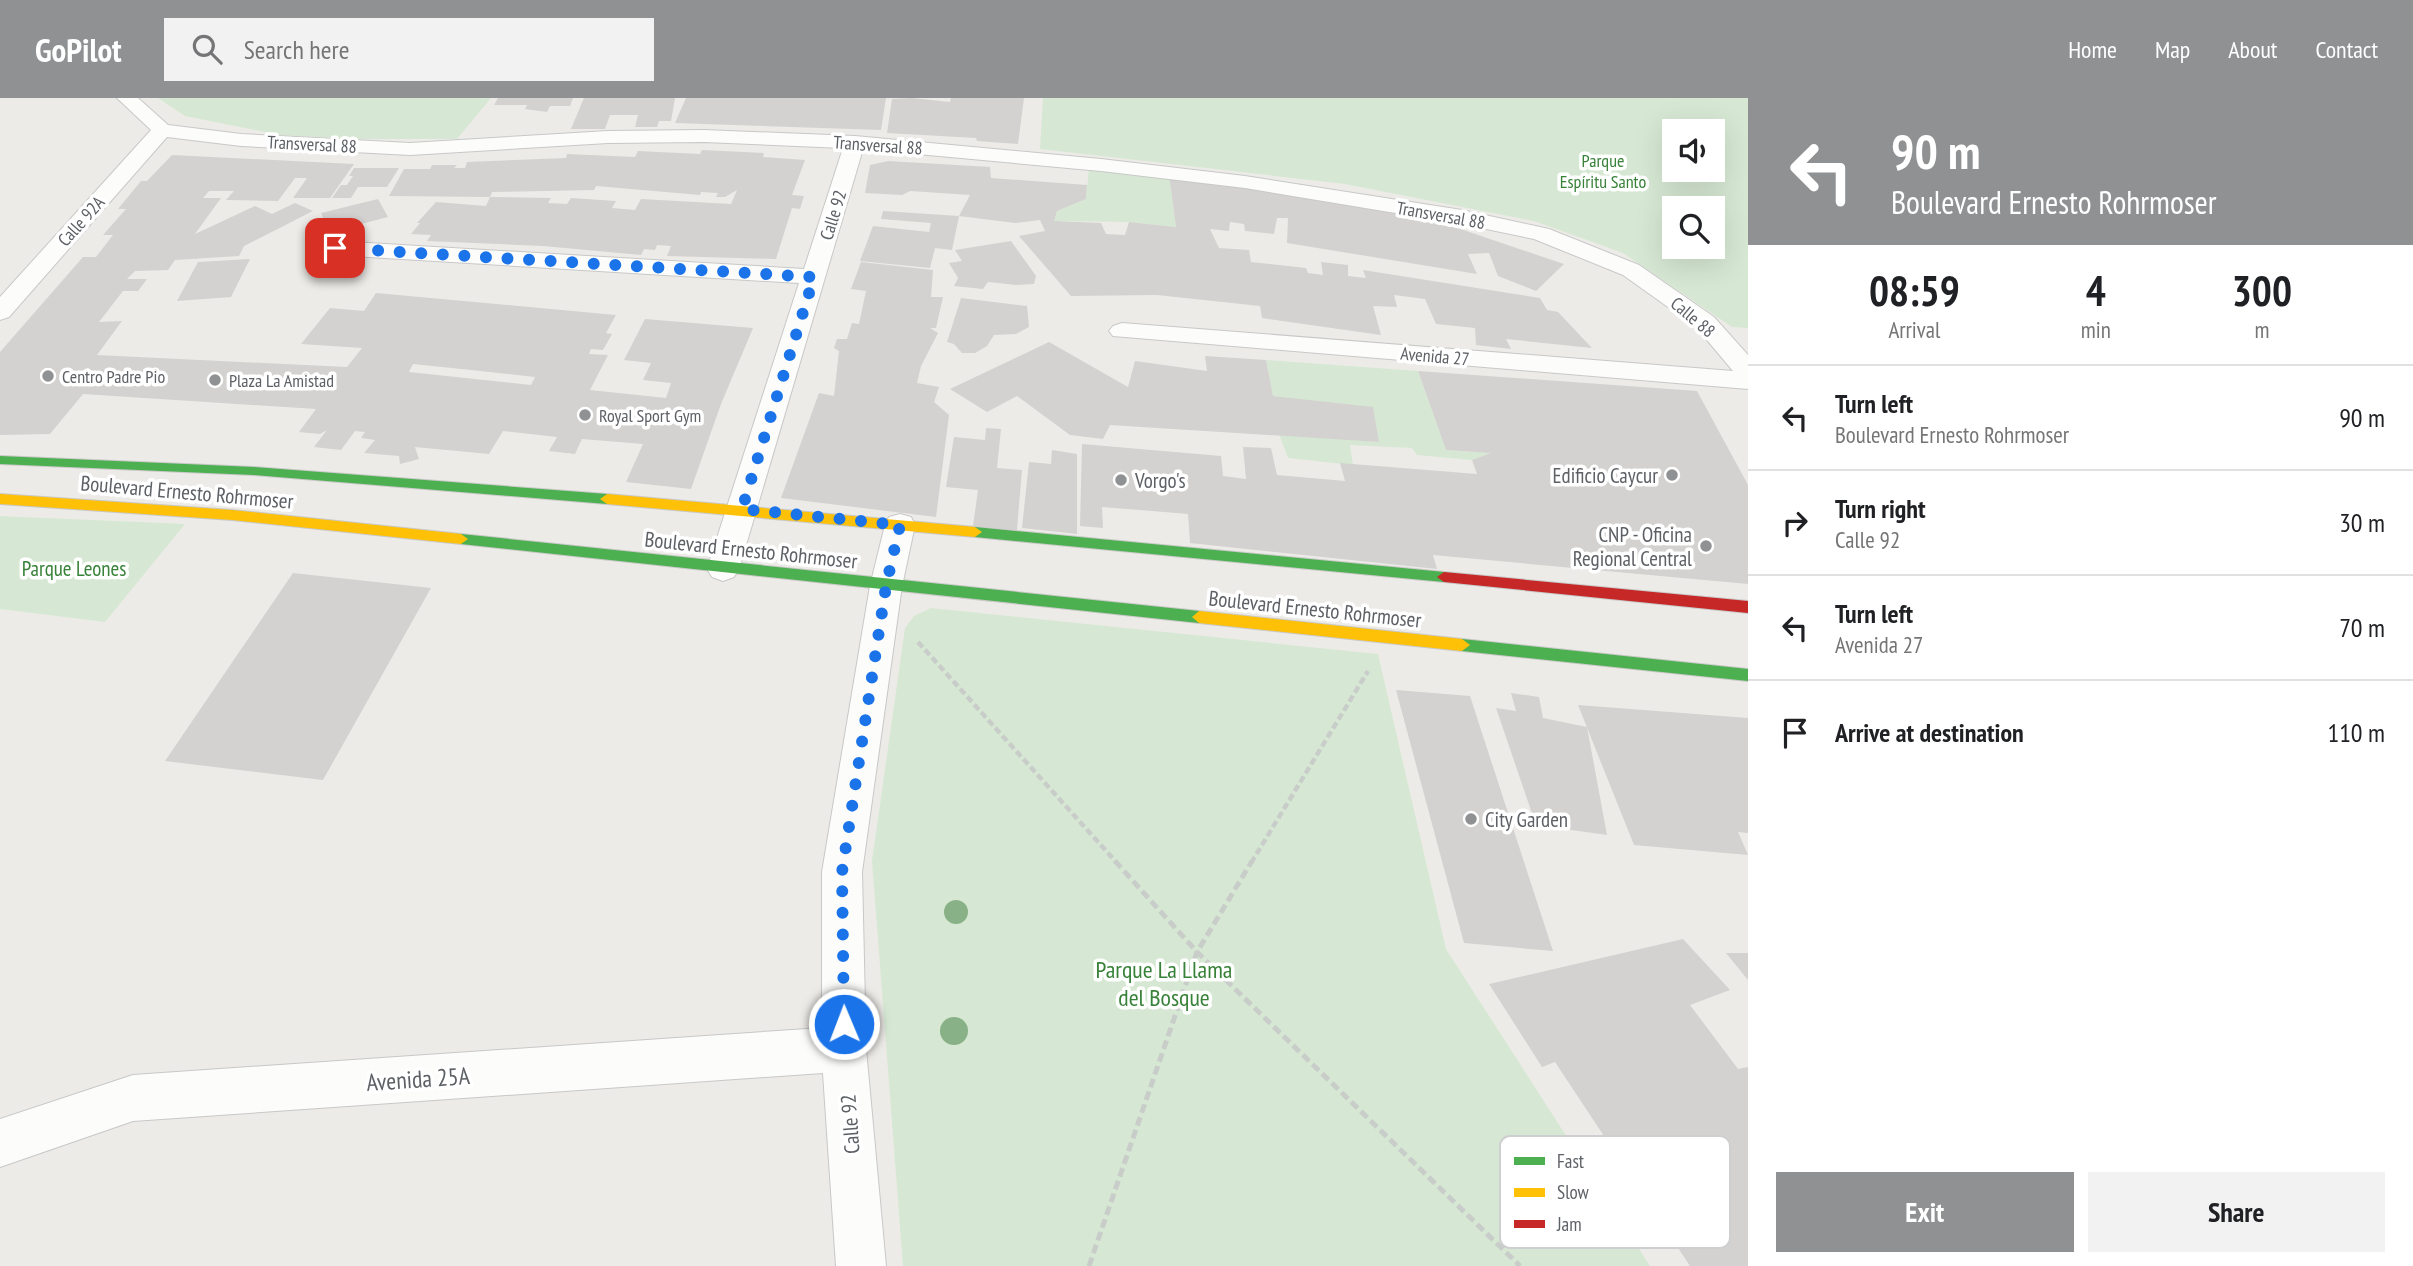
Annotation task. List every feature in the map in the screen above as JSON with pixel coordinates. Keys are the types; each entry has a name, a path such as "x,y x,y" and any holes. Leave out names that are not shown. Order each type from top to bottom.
{"main road":[{"name":"Boulevard Ernesto Rohrmoser","path":"0,460 254,471 742,509 1748,607"},
{"name":"Boulevard Ernesto Rohrmoser","path":"0,499 232,515 723,569 884,598 1748,675"}],"street":[{"path":"127,98 162,131"},
{"name":"Transversal 88","path":"162,131 308,145 410,149 608,137 704,136 855,142 1101,164 1285,188 1462,217 1541,234 1630,270"},
{"name":"Calle 92A","path":"0,313 162,131"},
{"name":"Calle 92","path":"723,569 855,142"},
{"path":"335,248 814,277"},
{"name":"Calle 88","path":"1630,270 1705,322 1748,372"},
{"name":"Avenida 27","path":"1122,331 1748,381"},
{"name":"Calle 92","path":"861,1266 844,1049 842,872 884,598 900,525"},
{"name":"Avenida 25A","path":"0,1143 133,1098 844,1049"}],"path":[{"path":"884,598 905,628 1197,952 1500,1247"},
{"path":"1089,1266 1197,952 1371,666"},
{"path":"1501,1248 1520,1266"}],"green space":[{"path":"158,98 491,98 457,139 358,139 280,135 185,116"},
{"name":"Parque Espíritu Santo","path":"1043,98 1748,98 1748,328 1732,327 1623,253 1534,221 1345,184 1040,149"},
{"path":"1089,168 1169,175 1176,227 1129,222 1054,221 1057,211 1086,199"},
{"path":"1266,360 1418,371 1446,450 1491,453 1472,460 1417,455 1412,448 1350,445 1353,465 1288,458 1279,434 1379,442 1373,408 1273,396"},
{"name":"Parque Leones","path":"0,516 185,524 105,622 0,609"},
{"name":"Parque La Llama del Bosque","path":"931,608 1378,654 1446,949 1566,1136 1500,1136 1500,1248 1638,1248 1650,1266 903,1266 872,861 905,628 914,616"}],"building":[{"path":"498,98 573,98 570,106 550,106 547,112 525,109 527,105 494,105"},
{"path":"584,98 675,98 671,121 659,121 657,127 635,127 638,115 610,115 605,129 571,129"},
{"path":"686,98 886,98 881,130 675,123"},
{"path":"951,98 1024,98 1018,144 977,141 976,138 887,133 892,99 950,102"},
{"path":"702,150 764,153 763,157 805,160 792,195 804,196 800,209 792,208 776,259 667,256 671,246 657,245 655,250 644,249 641,255 543,246 427,241 431,235 411,234 436,202 486,206 490,197 389,196 404,169 430,169 432,165 457,165 454,168 465,168 467,162 566,158 567,154 635,157 638,151 700,154","holes":["596,186 700,195 701,192 718,193 716,197 725,197 737,190 731,204 641,199 635,210 612,208 616,201 571,198 567,204 548,203 551,198 490,197 492,192 594,190"]},
{"path":"172,155 354,164 330,198 293,198 307,178 295,178 278,201 226,200 234,191 209,191 203,198 221,198 195,234 255,206 272,214 295,203 313,211 244,246 239,256 175,260 168,270 135,271 127,279 147,279 138,291 123,291 99,322 122,321 97,355 347,367 362,348 301,344 330,308 364,311 376,293 616,315 606,333 612,334 603,350 591,349 589,354 608,355 590,390 666,398 671,383 643,380 651,363 624,360 645,319 753,328 721,404 691,489 626,482 643,444 582,439 575,454 549,451 557,437 503,431 489,454 415,447 419,459 400,464 399,456 364,453 375,440 361,438 365,432 355,431 341,450 314,447 327,430 320,434 299,432 316,409 83,394 50,434 0,435 0,352 83,257 96,257 113,235 103,235 126,209 118,209 141,181 147,181","holes":["413,364 535,377 531,385 409,372"]},
{"path":"888,161 990,167 991,178 1087,185 1086,199 1057,211 1054,221 1101,223 1106,234 1125,235 1129,222 1176,227 1169,175 1434,220 1564,264 1536,291 1498,276 1489,253 1468,254 1477,274 1287,243 1288,218 1277,218 1274,234 1245,231 1244,224 1230,222 1229,231 1210,229 1219,248 1249,250 1251,262 1306,268 1308,273 1323,275 1321,262 1348,265 1348,276 1366,278 1363,270 1540,298 1547,310 1558,312 1592,348 1506,339 1511,349 1476,345 1475,328 1436,324 1425,299 1394,295 1397,307 1373,306 1381,335 1262,318 1260,306 1157,295 1071,296 1019,236 1045,231 1040,220 1015,223 959,216 970,195 910,191 902,195 865,193 870,165"},
{"path":"354,168 399,168 387,187 358,187 351,198 332,198 341,185 347,185 353,176 349,176"},
{"path":"378,199 388,217 330,232 321,213"},
{"path":"883,211 959,216 952,250 935,248 930,268 860,261 873,226 929,232 931,223 881,219"},
{"path":"1011,241 1036,276 1034,284 988,282 983,289 954,286 958,278 949,263 962,261 955,250"},
{"path":"250,259 231,297 177,301 198,262"},
{"path":"861,262 933,270 931,297 943,297 936,328 930,328 938,333 921,366 917,383 939,387 934,402 949,415 936,517 781,498 819,393 834,396 839,351 834,348 837,339 847,339 852,323 859,324 866,291 851,289"},
{"path":"961,298 1027,306 1029,327 1016,334 994,335 987,346 975,353 962,353 954,344 947,342"},
{"path":"1049,342 1128,387 1135,361 1207,371 1205,356 1266,360 1273,396 1373,407 1379,442 1110,425 1103,439 1070,435 1017,396 987,412 950,389"},
{"path":"1418,371 1697,391 1748,485 1748,584 1433,555 1437,569 1190,543 1188,514 1102,507 1103,528 1080,526 1082,444 1221,456 1223,476 1246,479 1243,447 1271,448 1277,475 1345,481 1340,463 1477,474 1472,460 1491,453 1446,450"},
{"path":"986,428 1001,429 997,468 1022,470 1017,530 973,526 978,490 946,487 954,437 985,440"},
{"path":"1052,450 1077,454 1077,534 1022,528 1029,462 1051,464"},
{"path":"293,573 431,588 323,780 165,761"},
{"name":"City Garden","path":"1396,690 1470,696 1553,951 1464,943"},
{"path":"1511,693 1539,697 1543,718 1587,727 1607,835 1536,825 1496,708 1516,711"},
{"path":"1578,705 1748,718 1748,833 1738,832 1748,855 1634,845"},
{"path":"1683,939 1730,990 1690,1005 1738,1069 1748,1067 1748,1266 1690,1266 1678,1248 1730,1248 1730,1136 1604,1136 1555,1062 1542,1067 1489,984"},
{"path":"1726,953 1748,953 1748,980"}],"traffic: fast":[{"path":"0,460 254,471 607,499"},
{"path":"975,532 1444,577"},
{"path":"461,539 1199,617"},
{"path":"1462,645 1748,675"}],"traffic: slow":[{"path":"0,499 232,515 461,539"},
{"path":"607,499 975,532"},
{"path":"1199,617 1462,645"}],"traffic: jam":[{"path":"1444,577 1748,607"}],"place":[{"name":"Centro Padre Pio","path":"48,376"},
{"name":"Plaza La Amistad","path":"215,380"},
{"name":"Royal Sport Gym","path":"585,415"},
{"name":"Edificio Caycur","path":"1672,475"},
{"name":"Vorgo's","path":"1121,480"},
{"name":"CNP - Oficina Regional Central","path":"1706,546"},
{"name":"City Garden","path":"1471,819"}],"route":[{"path":"335,248 814,277 742,509 900,525 886,586 842,872 844,1024"}]}
